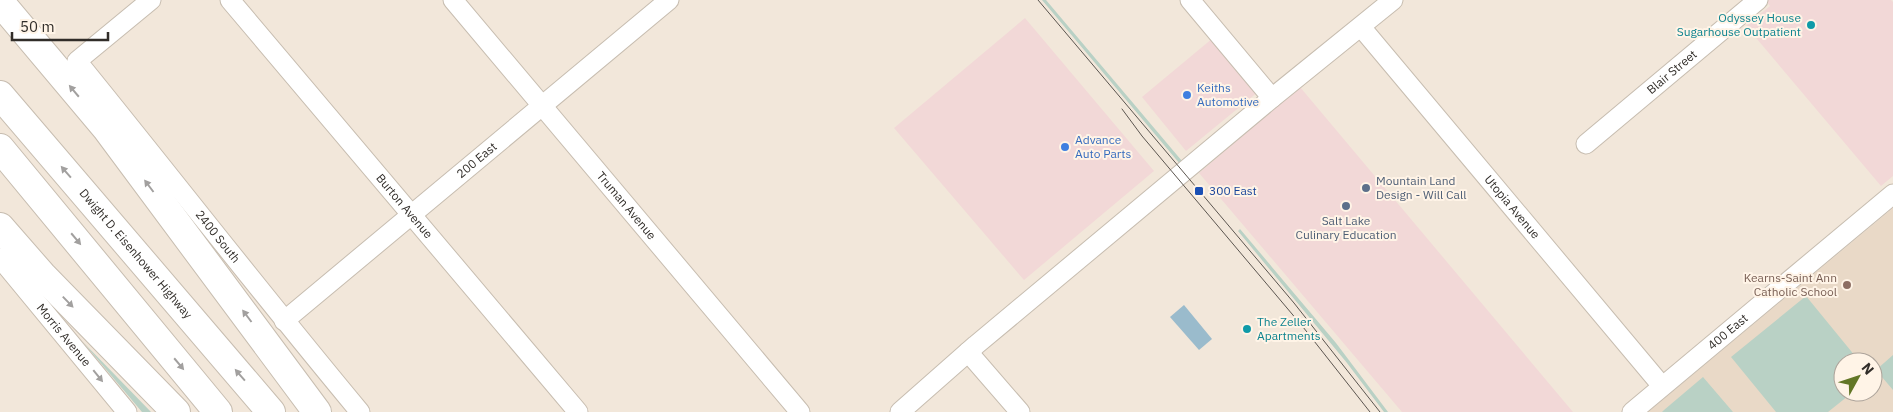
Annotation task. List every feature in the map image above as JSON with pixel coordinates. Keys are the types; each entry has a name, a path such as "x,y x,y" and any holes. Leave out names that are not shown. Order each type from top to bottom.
{"highway":[{"path":"0,2 106,128 317,412"},
{"name":"Dwight D. Eisenhower Highway","path":"0,95 271,412"},
{"path":"0,148 218,412"},
{"path":"0,227 42,275 176,412"}],"street":[{"name":"2400 South","path":"150,0 77,61 284,321 360,412"},
{"name":"Burton Avenue","path":"230,0 578,412"},
{"name":"Truman Avenue","path":"453,0 800,412"},
{"name":"200 East","path":"284,321 669,0"},
{"path":"1190,0 1272,98"},
{"path":"900,412 968,352 1272,98 1393,0"},
{"name":"Blair Street","path":"1586,144 1758,0"},
{"name":"Utopia Avenue","path":"1361,27 1662,386"},
{"name":"400 East","path":"1632,412 1893,194"},
{"name":"Morris Avenue","path":"0,258 127,412"},
{"path":"968,352 1020,412"}],"shaded area":[{"path":"1765,0 1891,0 1893,2 1893,176 1881,186 1746,26 1770,6"},
{"path":"1025,18 1154,171 1024,280 894,128"},
{"path":"1225,28 1270,82 1186,151 1142,97"},
{"path":"1300,87 1573,412 1402,412 1199,173"},
{"name":"Kearns-Saint Ann Catholic School","path":"1893,208 1893,412 1648,412"}],"green space":[{"path":"1042,0 1046,0 1182,161 1180,164"},
{"path":"1240,229 1336,343 1388,412 1384,412 1347,363 1238,231"},
{"path":"1806,296 1852,352 1833,352 1833,402 1840,402 1828,412 1776,412 1731,357"},
{"path":"82,341 151,412 142,412"},
{"path":"1893,355 1893,390 1883,378 1883,364"},
{"path":"1703,377 1733,412 1662,412 1664,410"}],"water":[{"path":"1184,305 1212,339 1199,350 1170,317"}],"tram line":[{"path":"1038,0 1294,303 1380,412"},
{"path":"1122,109 1142,136 1303,327 1370,412"}],"place":[{"name":"Odyssey House Sugarhouse Outpatient","path":"1811,25"},
{"name":"Keiths Automotive","path":"1187,95"},
{"name":"Advance Auto Parts","path":"1065,147"},
{"name":"Mountain Land Design - Will Call","path":"1366,188"},
{"name":"300 East","path":"1199,191"},
{"name":"Salt Lake Culinary Education","path":"1346,206"},
{"name":"Kearns-Saint Ann Catholic School","path":"1847,285"},
{"name":"The Zeller Apartments","path":"1247,329"}]}
